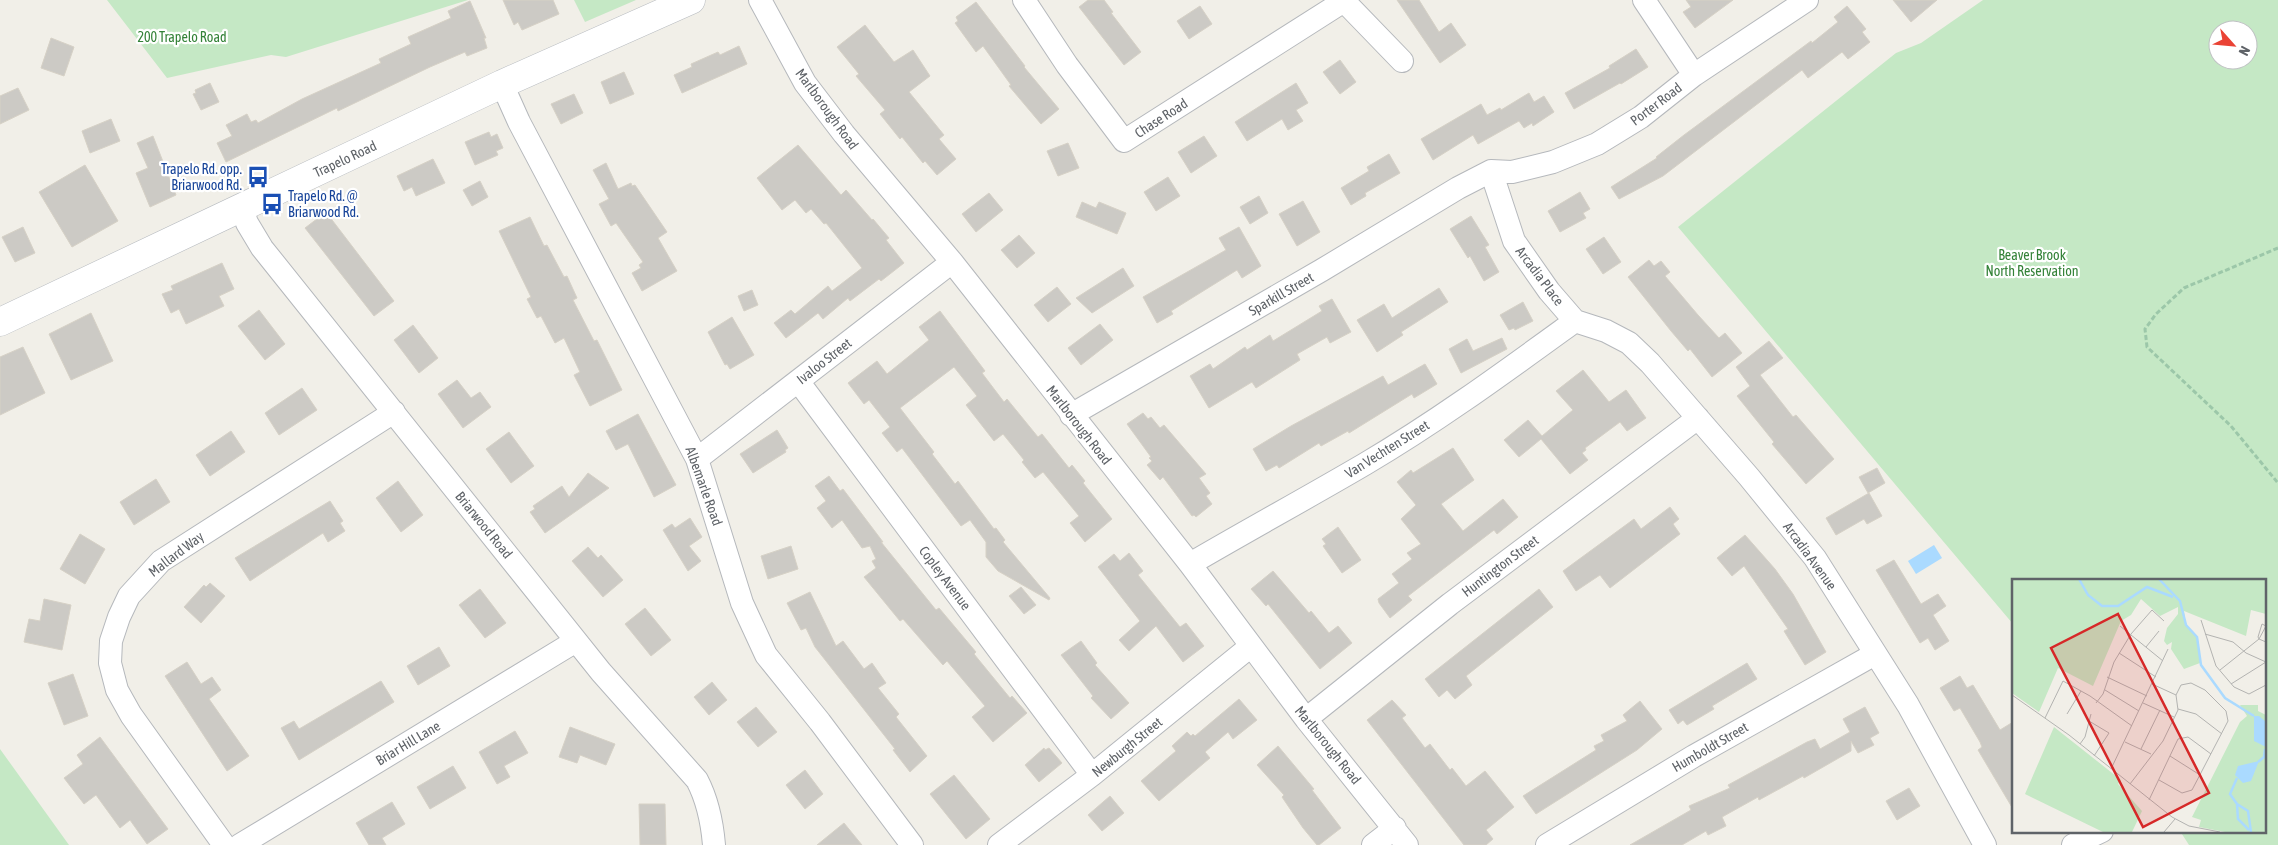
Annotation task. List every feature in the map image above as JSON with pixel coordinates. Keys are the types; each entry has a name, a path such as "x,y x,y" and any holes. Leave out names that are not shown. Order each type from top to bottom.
{"main road":[{"name":"Trapelo Road","path":"0,322 502,84 691,0"}],"street":[{"name":"Marlborough Road","path":"760,0 805,83 844,134 952,262 1190,564 1306,719 1401,836"},
{"name":"Chase Road","path":"1024,0 1067,65 1124,141 1343,0"},
{"path":"1343,0 1402,61"},
{"path":"1644,0 1694,75"},
{"name":"Porter Road","path":"1491,172 1512,172 1553,162 1597,144 1641,117 1694,75 1807,0"},
{"name":"Albemarle Road","path":"502,84 519,122 697,459 742,603 766,655 820,722 912,845"},
{"name":"Arcadia Place","path":"1491,172 1514,241 1549,291 1575,321"},
{"name":"Sparkill Street","path":"1071,415 1322,270 1458,188 1491,172"},
{"name":"Briarwood Road","path":"242,208 247,223 262,248 576,641 697,780 706,797 711,814 714,845"},
{"name":"Ivaloo Street","path":"697,459 952,262"},
{"name":"Arcadia Avenue","path":"1575,321 1606,331 1629,343 1668,383 1815,558 1908,705 1985,845"},
{"name":"Van Vechten Street","path":"1190,564 1365,464 1411,435 1493,381 1575,321"},
{"name":"Copley Avenue","path":"798,381 1092,775"},
{"name":"Mallard Way","path":"224,845 131,715 117,690 111,656 111,641 119,617 129,596 162,561 394,412"},
{"name":"Huntington Street","path":"1306,719 1450,604 1698,418"},
{"name":"Briar Hill Lane","path":"240,845 576,641"},
{"name":"Newburgh Street","path":"999,845 1092,775 1252,646"},
{"name":"Humboldt Street","path":"1547,845 1694,756 1875,654"},
{"path":"2073,845 2100,832"},
{"path":"1373,845 1401,836"}],"path":[{"path":"2278,248 2184,288 2156,314 2145,329 2147,347 2231,426 2278,483"}],"green space":[{"name":"200 Trapelo Road","path":"107,0 468,0 286,57 271,55 167,78"},
{"path":"574,0 636,0 585,22"},
{"name":"Beaver Brook North Reservation","path":"1983,0 2278,0 2278,845 2189,845 2181,832 2266,832 2266,579 2012,579 2012,623 1678,227 1896,53 1921,43"},
{"path":"0,749 69,845 0,845"}],"water":[{"path":"1934,545 1942,558 1916,574 1908,561"}],"building":[{"path":"503,0 553,0 559,14 522,30 518,22 514,25"},
{"path":"1088,0 1104,0 1113,12 1111,13 1141,52 1124,65 1079,7"},
{"path":"1397,0 1419,0 1439,32 1451,23 1466,45 1440,63"},
{"path":"1686,0 1733,0 1695,28 1683,12 1691,7"},
{"path":"1893,0 1937,0 1911,22"},
{"path":"470,1 486,38 484,38 487,48 467,56 465,52 430,67 338,111 337,108 226,162 217,143 232,136 226,125 247,114 251,122 256,120 258,123 302,99 381,63 379,59 411,44 408,37 451,18 448,11"},
{"path":"976,2 1024,67 1059,109 1041,124 1009,86 1011,85 983,46 976,52 955,23 958,21 956,17"},
{"path":"1200,6 1212,24 1189,39 1177,21"},
{"path":"1847,6 1866,29 1862,32 1870,42 1848,59 1842,52 1808,78 1802,70 1663,176 1619,199 1611,187 1657,158 1684,135 1811,41 1812,43 1838,22 1834,17"},
{"path":"865,25 894,62 913,50 930,76 909,92 944,135 939,139 956,159 937,175 925,161 923,163 902,137 900,139 880,114 885,110 856,76 859,74 837,47"},
{"path":"51,38 74,47 64,76 41,68"},
{"path":"739,46 747,64 682,93 674,75 692,67 691,64 718,52 720,55"},
{"path":"1636,49 1648,67 1574,109 1565,93 1610,68 1609,66"},
{"path":"1340,60 1356,82 1340,94 1323,72"},
{"path":"624,72 634,94 610,104 601,82"},
{"path":"210,83 219,102 201,110 193,94 196,93 195,90"},
{"path":"1296,83 1308,103 1296,110 1303,121 1288,130 1282,119 1247,141 1235,122"},
{"path":"18,88 29,110 0,124 0,96"},
{"path":"1529,93 1534,102 1544,96 1554,112 1533,126 1532,123 1524,128 1519,121 1478,144 1473,135 1433,160 1421,139 1481,104 1487,115 1500,108 1501,110"},
{"path":"574,94 583,113 561,124 551,104"},
{"path":"111,119 120,141 90,153 82,131"},
{"path":"489,132 491,137 497,134 503,148 496,151 498,155 475,165 465,142"},
{"path":"153,136 176,195 150,207 136,173 148,168 137,143"},
{"path":"1204,136 1217,156 1191,173 1178,152"},
{"path":"1068,143 1079,168 1058,176 1047,151"},
{"path":"798,145 841,195 846,190 873,219 889,238 886,240 904,263 850,301 848,298 823,319 818,313 786,338 774,323 791,310 795,314 828,286 832,291 862,268 826,223 824,224 811,209 806,213 795,200 782,210 757,178"},
{"path":"1389,154 1400,173 1365,193 1366,196 1351,205 1341,188 1369,171 1367,167"},
{"path":"433,159 445,183 416,196 412,187 404,191 397,176"},
{"path":"606,163 618,189 631,183 632,186 635,185 667,232 658,238 677,271 642,291 632,273 641,268 639,265 643,262 616,223 611,226 599,204 609,199 593,170"},
{"path":"85,165 118,221 72,247 39,192"},
{"path":"1168,177 1180,196 1156,211 1144,192"},
{"path":"480,181 488,197 472,206 463,190"},
{"path":"1580,192 1590,209 1583,213 1586,218 1560,232 1548,211"},
{"path":"989,193 1003,210 976,232 962,214"},
{"path":"1259,196 1268,213 1250,224 1240,207"},
{"path":"1303,201 1320,232 1297,246 1279,214"},
{"path":"1082,202 1096,208 1099,202 1126,213 1117,234 1076,217"},
{"path":"326,212 394,301 374,316 305,228"},
{"path":"1471,216 1489,245 1485,247 1499,272 1484,281 1470,256 1468,258 1450,229"},
{"path":"530,217 544,246 547,245 564,277 567,276 577,298 573,300 594,341 597,340 622,390 590,406 574,375 580,372 564,338 555,343 541,316 537,318 527,299 531,297 499,231"},
{"path":"23,227 35,253 15,262 2,237"},
{"path":"1239,227 1261,266 1242,278 1237,270 1171,311 1173,314 1157,323 1143,297 1226,250 1219,238"},
{"path":"1019,235 1035,253 1017,268 1001,250"},
{"path":"1604,237 1621,262 1603,274 1586,249"},
{"path":"1649,260 1654,266 1661,261 1670,272 1665,276 1698,315 1719,338 1725,333 1742,353 1712,377 1690,349 1688,351 1671,331 1628,277"},
{"path":"222,263 234,289 219,296 224,306 186,324 179,309 171,313 162,294 173,290 171,286"},
{"path":"1123,268 1134,286 1092,313 1076,298"},
{"path":"1057,287 1071,304 1048,322 1034,305"},
{"path":"1439,288 1448,302 1401,332 1403,335 1377,352 1357,320 1384,304 1392,318"},
{"path":"752,290 758,305 744,311 738,296"},
{"path":"1332,299 1351,332 1330,343 1327,337 1297,354 1300,360 1256,388 1252,382 1209,408 1190,376 1210,364 1213,369 1245,347 1247,350 1270,335 1273,341 1322,311 1319,306"},
{"path":"1523,302 1533,321 1515,330 1514,328 1509,330 1500,315"},
{"path":"259,310 285,344 265,360 238,326"},
{"path":"940,311 985,371 982,373 1004,402 1007,399 1038,437 1042,434 1069,468 1072,465 1085,481 1083,483 1112,519 1085,542 1070,523 1079,516 1043,472 1035,478 1022,462 1024,460 1003,434 994,441 966,405 977,396 954,367 900,408 934,452 932,454 955,484 958,481 994,529 996,528 1005,540 1003,542 1050,598 1049,600 998,571 986,557 986,542 970,520 961,526 902,448 897,452 882,433 890,427 869,400 864,404 848,383 877,361 887,374 929,340 919,327"},
{"path":"91,313 113,361 71,380 49,334"},
{"path":"732,317 754,355 730,369 727,364 725,365 708,332"},
{"path":"1100,324 1113,340 1081,365 1068,348"},
{"path":"413,325 438,358 419,373 394,340"},
{"path":"1502,338 1507,349 1461,373 1449,349 1467,339 1473,351"},
{"path":"1769,341 1783,358 1760,375 1793,417 1796,415 1834,459 1806,484 1772,444 1774,442 1737,396 1750,386 1736,367"},
{"path":"23,347 45,393 0,415 0,357"},
{"path":"1425,364 1437,384 1414,398 1412,394 1349,433 1348,431 1321,446 1319,443 1279,468 1277,465 1266,471 1253,449 1383,376 1388,385"},
{"path":"1583,370 1609,402 1626,390 1646,418 1627,431 1620,422 1585,448 1586,450 1582,453 1588,460 1570,474 1541,439 1519,457 1504,440 1528,420 1542,436 1573,410 1556,391"},
{"path":"457,380 471,398 480,392 491,407 463,428 438,394"},
{"path":"302,388 317,410 279,435 265,413"},
{"path":"1143,413 1148,419 1151,417 1160,428 1164,425 1206,474 1199,478 1210,493 1206,496 1212,504 1196,517 1192,516 1163,477 1160,480 1147,465 1152,461 1149,458 1151,457 1127,424"},
{"path":"638,414 676,485 654,497 628,444 616,450 606,431"},
{"path":"777,430 788,448 785,450 786,452 753,473 740,454"},
{"path":"231,431 245,452 210,476 196,455"},
{"path":"509,432 534,466 511,483 486,449"},
{"path":"1453,448 1474,480 1441,504 1463,531 1503,499 1518,517 1497,534 1494,530 1408,596 1412,600 1390,618 1378,599 1399,583 1392,574 1412,559 1407,553 1421,544 1401,519 1416,505 1397,482 1411,470 1413,473"},
{"path":"1877,468 1885,483 1868,493 1859,477"},
{"path":"588,473 609,488 545,533 530,512 535,509 533,506 562,486 569,497"},
{"path":"829,476 840,491 843,489 883,542 881,542 936,610 939,608 976,652 974,654 1010,698 1012,696 1027,713 993,742 972,717 985,706 947,661 943,665 903,619 900,621 864,577 876,568 872,561 876,559 870,546 862,548 842,520 832,528 817,508 826,501 815,486"},
{"path":"156,479 170,502 134,525 120,502"},
{"path":"398,481 423,515 401,532 376,498"},
{"path":"1869,493 1882,516 1867,524 1864,519 1836,535 1826,518"},
{"path":"330,501 343,521 340,523 345,531 328,542 323,533 250,581 235,558"},
{"path":"1670,507 1679,519 1673,524 1680,534 1610,588 1600,575 1576,591 1563,571 1634,519 1641,529"},
{"path":"690,518 702,537 689,546 701,561 688,571 663,530 672,524 675,528"},
{"path":"1338,527 1361,560 1342,573 1323,546 1326,544 1322,539"},
{"path":"80,534 105,549 85,584 60,569"},
{"path":"1745,535 1775,569 1793,594 1826,652 1805,665 1784,631 1788,629 1744,566 1732,576 1717,558"},
{"path":"791,546 798,569 768,579 761,556"},
{"path":"588,547 598,558 601,555 623,580 603,597 572,561"},
{"path":"1129,553 1143,571 1138,575 1180,627 1186,623 1204,646 1183,662 1156,626 1129,651 1119,640 1140,621 1098,567 1114,554 1120,561"},
{"path":"1894,560 1921,604 1938,594 1946,606 1933,615 1949,641 1935,650 1928,638 1920,643 1876,570"},
{"path":"1273,571 1329,633 1338,626 1352,643 1320,669 1268,604 1266,606 1251,589"},
{"path":"210,583 225,596 201,623 184,607 204,585 206,587"},
{"path":"1021,587 1036,605 1024,614 1009,596"},
{"path":"480,589 506,623 485,638 459,605"},
{"path":"1539,589 1553,607 1466,676 1472,685 1455,699 1447,690 1439,697 1425,679"},
{"path":"810,592 836,646 843,641 864,669 872,663 886,683 878,688 899,714 896,717 927,756 910,772 893,750 895,749 815,647 806,628 801,630 787,603"},
{"path":"44,599 71,605 62,650 24,642 29,619 40,621"},
{"path":"645,608 671,640 651,656 625,624"},
{"path":"1081,641 1097,663 1095,665 1129,703 1111,719 1091,698 1093,696 1061,655"},
{"path":"439,647 450,666 418,685 407,666"},
{"path":"187,662 201,684 212,677 221,690 209,699 249,756 227,771 165,676"},
{"path":"1747,663 1757,679 1712,706 1714,709 1687,725 1683,720 1678,724 1669,710"},
{"path":"73,674 88,716 64,725 48,683"},
{"path":"1960,676 1967,688 1973,685 2000,730 2012,723 2012,807 1978,750 1982,747 1980,742 1960,708 1954,711 1940,688"},
{"path":"381,681 394,702 299,760 281,728 294,721 299,729"},
{"path":"712,682 727,700 709,715 694,697"},
{"path":"1239,699 1257,720 1233,739 1228,732 1205,752 1210,758 1159,801 1141,781 1176,751 1172,746 1187,732 1191,736 1193,734 1195,736"},
{"path":"1392,700 1406,715 1402,718 1425,748 1430,744 1450,770 1452,768 1466,786 1485,771 1514,807 1486,830 1493,839 1486,845 1464,845 1367,720"},
{"path":"1640,701 1662,729 1637,750 1536,814 1523,796 1596,750 1594,746 1604,741 1601,735 1627,721 1623,715"},
{"path":"756,707 777,732 758,747 737,722"},
{"path":"1865,707 1879,733 1870,738 1874,745 1858,753 1851,741 1851,751 1804,778 1803,776 1759,800 1758,797 1722,817 1726,826 1708,835 1706,831 1682,845 1630,845 1691,810 1689,806 1730,788 1728,785 1807,742 1815,739 1820,749 1850,732 1843,719"},
{"path":"570,727 615,744 606,765 580,755 577,763 559,757"},
{"path":"515,731 528,753 504,766 510,777 497,784 479,752"},
{"path":"100,737 168,829 147,844 130,820 120,828 96,795 84,804 64,778 83,764 77,755"},
{"path":"1278,746 1314,789 1312,790 1341,828 1319,845 1303,828 1282,797 1284,795 1257,765"},
{"path":"1044,748 1045,750 1049,748 1062,763 1039,782 1025,765"},
{"path":"453,766 466,788 430,809 417,787"},
{"path":"805,770 823,794 805,809 786,785"},
{"path":"954,775 990,819 966,839 930,794"},
{"path":"1909,788 1920,806 1897,820 1886,801"},
{"path":"1110,796 1124,813 1102,831 1088,815"},
{"path":"392,802 405,824 382,838 386,845 369,845 356,823"},
{"path":"639,804 665,804 666,845 640,845"},
{"path":"844,823 862,845 817,845"}],"place":[{"name":"Trapelo Rd. opp. Briarwood Rd.","path":"258,177"},
{"name":"Trapelo Rd. @ Briarwood Rd.","path":"272,204"}]}
